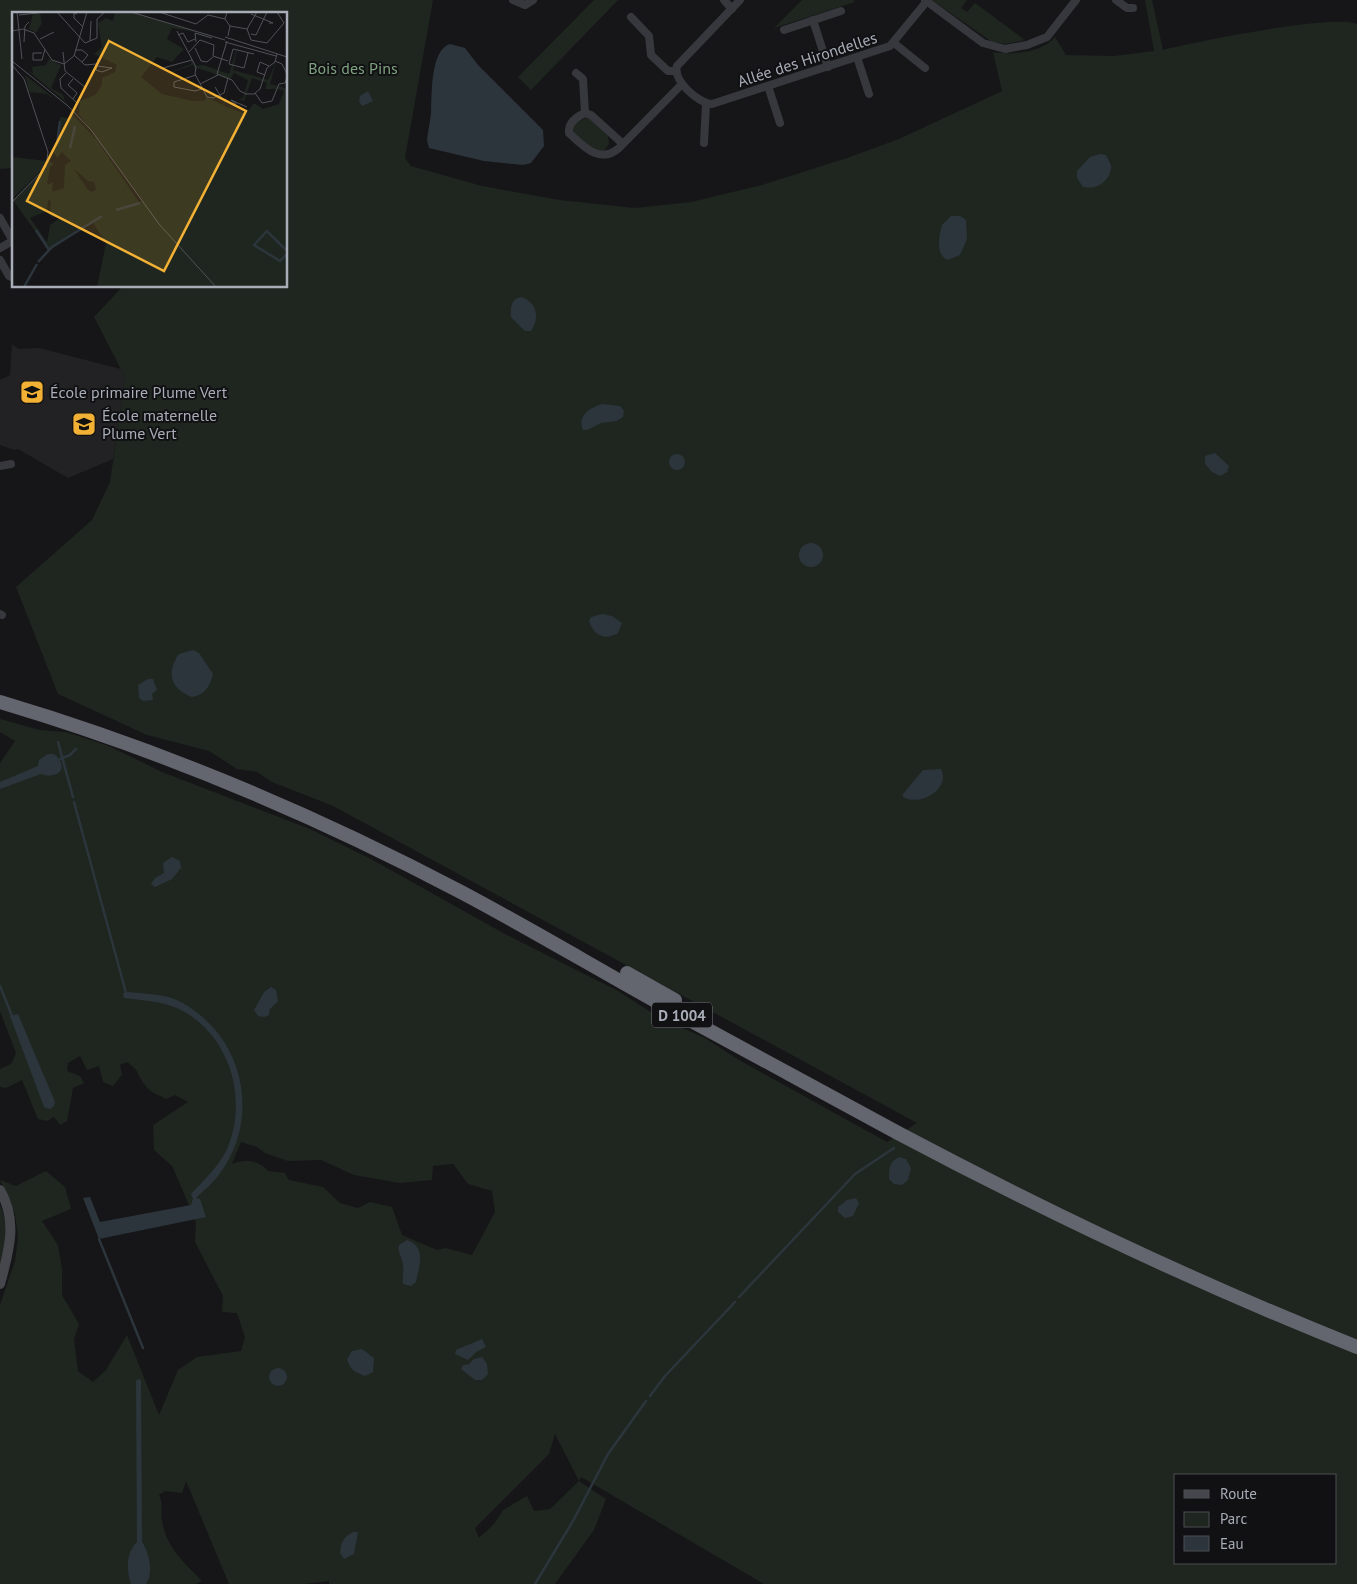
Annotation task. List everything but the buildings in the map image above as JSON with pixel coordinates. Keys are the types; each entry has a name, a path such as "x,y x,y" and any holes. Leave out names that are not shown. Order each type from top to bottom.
{"highway":[{"name":"D 1004","path":"0,693 89,721 224,772 381,842 488,896 909,1128 1128,1237 1357,1337"},
{"name":"D 1004","path":"0,702 86,730 222,781 376,850 475,900 900,1134 1019,1195 1125,1246 1357,1347"}],"street":[{"path":"513,0 525,5 533,0"},
{"path":"724,0 732,9"},
{"path":"704,143 706,104 677,78 677,65 740,0"},
{"path":"926,1 983,43 1004,49 1027,45 1047,37 1076,0"},
{"path":"1116,0 1127,8 1133,8"},
{"name":"Allée des Hirondelles","path":"706,104 712,104 828,67 894,43 926,1"},
{"path":"784,30 840,11"},
{"path":"631,17 650,36 651,55 668,71 676,71"},
{"path":"813,20 828,67"},
{"path":"894,43 924,68"},
{"path":"857,57 869,94"},
{"path":"576,73 583,79 585,113"},
{"path":"585,113 571,122 568,128 569,133 589,152 608,155 623,144 682,84"},
{"path":"768,86 780,123"},
{"path":"585,113 591,115 623,144"},
{"path":"0,218 2,229 12,239"},
{"path":"0,248 12,241"},
{"path":"0,260 9,276 12,277"},
{"path":"0,466 11,464"},
{"path":"0,1190 8,1209 12,1231 9,1253 0,1284"}],"shaded area":[{"path":"12,344 18,349 39,348 121,369 125,377 113,459 68,478 18,449 14,450 0,445 0,380 10,375"}],"green space":[{"name":"Bois des Pins","path":"0,0 433,0 405,158 411,166 482,186 560,200 635,208 691,202 762,185 899,139 1002,91 993,52 1018,53 1035,50 1055,37 1066,55 1114,56 1154,51 1145,0 1152,0 1163,50 1263,30 1321,23 1343,22 1357,24 1357,1584 764,1584 581,1477 579,1481 606,1499 594,1530 555,1584 329,1584 329,1581 305,1584 229,1584 186,1481 182,1493 165,1491 159,1495 162,1521 164,1531 172,1547 202,1581 196,1584 0,1584 0,1305 15,1261 18,1237 15,1214 0,1180 16,1186 46,1171 65,1187 71,1209 42,1221 58,1245 62,1269 62,1295 79,1324 74,1339 78,1371 93,1382 106,1370 127,1335 159,1415 178,1370 197,1357 241,1351 245,1337 237,1313 222,1312 223,1296 195,1242 196,1223 183,1191 172,1166 154,1150 153,1125 188,1102 175,1095 166,1099 152,1091 142,1082 138,1073 127,1062 120,1065 122,1075 113,1086 103,1082 99,1066 87,1070 80,1056 68,1063 67,1071 80,1076 84,1083 73,1088 67,1121 60,1125 54,1117 47,1121 38,1119 22,1080 6,1088 0,1087 0,1069 11,1064 16,1053 0,1011 0,763 15,741 0,732 0,719 40,730 66,732 109,746 162,772 310,829 371,859 505,934 618,991 660,1018 705,1038 739,1060 887,1142 917,1123 333,806 272,782 257,772 237,769 209,751 147,735 58,694 16,587 92,520 110,482 125,377 94,317 121,288 288,288 288,12 12,12 12,168 0,169","holes":["241,1142 257,1147 265,1153 288,1161 321,1160 354,1175 399,1183 432,1180 433,1166 453,1164 468,1184 492,1191 495,1212 472,1255 446,1248 437,1250 402,1235 392,1207 370,1202 358,1208 340,1203 323,1187 289,1180 285,1173 268,1171 256,1163 247,1161 232,1164","555,1434 579,1481 550,1509 534,1511 527,1496 503,1510 494,1524 479,1538 475,1528 549,1454"]},
{"path":"594,0 618,0 531,90 518,77"},
{"path":"802,0 853,0 855,2 774,28"},
{"path":"932,0 967,0 961,8 967,12 975,3 1025,40 1006,44 992,42"},
{"path":"589,118 608,136 609,144 604,151 596,152 572,132 574,124"},
{"path":"0,1205 6,1228 0,1267"}],"water":[{"path":"450,44 465,48 478,65 543,130 544,146 531,163 523,165 484,161 429,148 427,140 435,64 443,48"},
{"path":"368,91 373,101 362,106 359,102 360,96"},
{"path":"1100,154 1106,155 1111,165 1109,175 1098,186 1083,187 1077,178 1077,171 1090,157"},
{"path":"951,216 960,216 966,220 967,239 960,255 948,260 941,254 939,240 942,225"},
{"path":"521,297 534,307 536,316 531,331 525,331 511,317 512,304"},
{"path":"602,404 620,406 624,411 623,417 617,421 601,423 583,430 583,416 589,410"},
{"path":"1215,453 1229,466 1227,472 1220,476 1212,472 1205,464 1205,456"},
{"path":"674,454 680,454 685,459 683,468 674,470 669,465 669,459"},
{"path":"811,543 816,544 822,550 822,560 816,566 811,567 806,566 800,560 799,555 800,550 806,544"},
{"path":"602,614 612,616 622,623 618,633 604,637 594,630 589,621 591,617"},
{"path":"193,650 199,653 213,674 206,689 197,696 192,697 185,694 175,685 172,679 172,667 179,654"},
{"path":"148,679 153,679 157,690 152,694 153,700 143,701 139,698 138,685"},
{"path":"48,754 54,754 61,763 62,768 57,774 41,774 0,789 0,782 38,766 39,760"},
{"path":"941,769 942,783 932,794 918,800 903,797 903,794 923,770"},
{"path":"172,857 180,861 181,868 172,879 155,887 151,884 155,878 164,873 163,863"},
{"path":"271,987 276,990 278,1001 270,1009 269,1015 264,1017 258,1016 254,1010 264,992"},
{"path":"129,992 175,999 203,1017 220,1036 232,1057 240,1081 243,1105 240,1130 232,1154 218,1176 196,1198 200,1199 206,1217 99,1239 83,1198 90,1197 100,1222 191,1205 193,1199 191,1194 211,1173 227,1149 236,1109 235,1088 230,1068 210,1033 195,1019 177,1008 157,1002 124,998 123,993"},
{"path":"18,1014 55,1102 54,1106 50,1109 44,1107 10,1016"},
{"path":"899,1157 906,1159 911,1168 908,1180 902,1185 894,1184 889,1179 890,1166"},
{"path":"856,1198 859,1203 853,1216 845,1218 838,1212 838,1207 847,1200"},
{"path":"407,1240 417,1247 420,1258 416,1282 411,1286 403,1284 403,1263 399,1251 399,1245"},
{"path":"482,1339 486,1347 476,1352 468,1360 455,1354 456,1350"},
{"path":"362,1349 374,1358 373,1372 365,1376 353,1370 347,1359 352,1351"},
{"path":"482,1357 487,1364 488,1374 482,1380 475,1380 461,1369 463,1365"},
{"path":"278,1368 286,1373 287,1377 282,1385 278,1386 270,1381 269,1377 274,1369"},
{"path":"138,1379 141,1380 142,1542 147,1551 150,1569 146,1584 131,1584 128,1573 129,1556 137,1542 136,1381"},
{"path":"353,1532 358,1532 354,1554 344,1559 340,1553 342,1543"}],"waterway":[{"path":"58,742 73,797"},
{"path":"60,759 70,755 76,749"},
{"path":"74,802 126,993"},
{"path":"0,986 12,1016"},
{"path":"739,1297 855,1174 894,1148"},
{"path":"99,1239 143,1348"},
{"path":"650,1396 665,1376 735,1302"},
{"path":"535,1584 573,1521 608,1454 646,1401"}],"place":[{"name":"École primaire Plume Vert","path":"32,392"},
{"name":"École maternelle Plume Vert","path":"84,424"}]}
